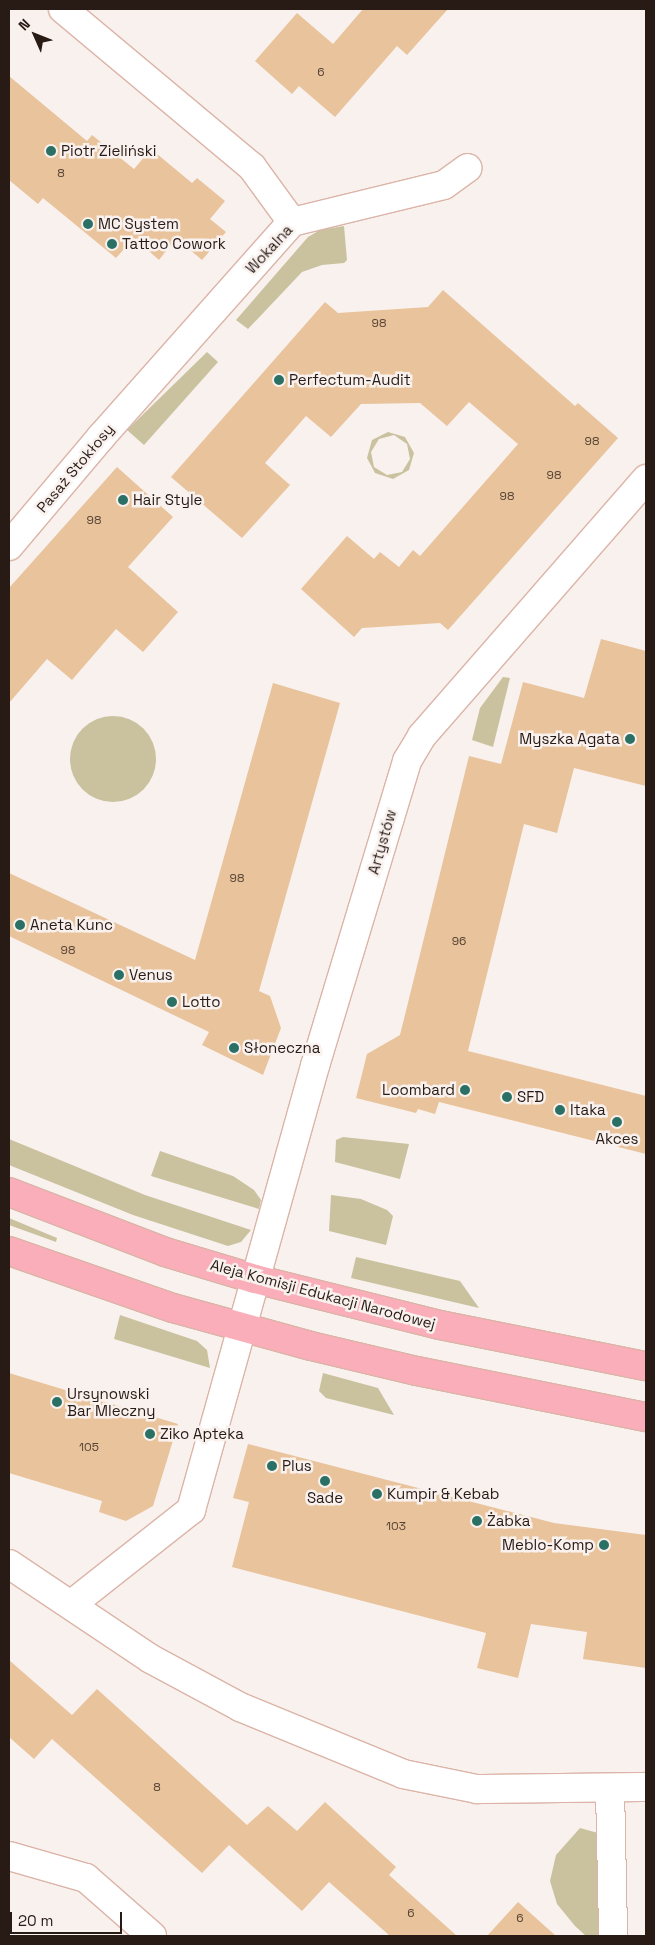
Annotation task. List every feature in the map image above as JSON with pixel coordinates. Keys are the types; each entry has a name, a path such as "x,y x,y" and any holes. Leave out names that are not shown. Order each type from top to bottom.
{"main road":[{"name":"Aleja Komisji Edukacji Narodowej","path":"9,1192 165,1252 254,1279 440,1325 646,1366"},
{"path":"9,1251 173,1308 241,1327 417,1371 646,1417"}],"street":[{"path":"63,9 252,167 292,222"},
{"name":"Wokalna","path":"142,390 292,222 444,185 467,168"},
{"name":"Pasaż Stokłosy","path":"9,546 142,390"},
{"name":"Artystów","path":"72,1604 191,1510 254,1279 407,761 422,736 646,479"},
{"path":"9,1564 72,1604 151,1659 240,1707 403,1774 477,1789 646,1787"},
{"path":"610,1788 614,1936"},
{"path":"9,1856 86,1878 152,1936"}],"shaded area":[{"path":"344,226 347,260 344,263 322,265 302,272 248,329 236,320 308,237 320,230"},
{"path":"207,352 218,362 144,445 127,430"},
{"path":"388,432 405,437 414,453 409,470 393,479 375,473 367,458 372,440","holes":["394,435 407,444 410,459 402,472 387,475 374,467 371,452 379,439"]},
{"path":"503,677 510,678 493,747 472,740 480,708"},
{"path":"113,716 129,720 143,729 152,743 156,759 152,775 143,789 129,798 113,802 97,798 83,789 74,775 70,759 74,743 83,729 97,720"},
{"path":"343,1137 409,1144 400,1179 335,1162 336,1140"},
{"path":"9,1139 145,1195 251,1230 241,1242 228,1246 133,1215 9,1165"},
{"path":"160,1151 233,1176 254,1190 261,1200 259,1209 151,1176"},
{"path":"331,1195 361,1199 387,1210 393,1216 386,1245 329,1231"},
{"path":"9,1218 57,1238 56,1242 9,1225"},
{"path":"356,1257 460,1281 479,1308 351,1278"},
{"path":"120,1315 197,1341 207,1350 210,1368 114,1339"},
{"path":"323,1373 378,1388 394,1415 326,1398 319,1391"},
{"path":"580,1828 598,1833 604,1936 586,1936 575,1926 557,1904 550,1881 556,1855"}],"building":[{"path":"363,9 448,9 407,55 397,46 335,117 299,86 292,94 255,61 297,13 333,44"},
{"path":"9,76 87,141 92,135 134,169 151,149 192,183 197,178 225,201 210,219 226,232 202,260 176,238 159,260 134,238 116,258 43,198 38,204 9,180"},
{"path":"443,290 575,406 578,403 618,438 448,630 440,623 362,628 354,637 301,589 347,536 374,559 380,552 399,567 413,550 420,556 518,444 469,402 447,426 420,403 361,404 331,437 306,416 265,463 290,485 242,538 171,477 325,302 338,313 428,307"},
{"path":"117,467 173,517 128,567 178,612 143,652 116,629 72,680 47,659 9,703 9,588"},
{"path":"601,639 646,651 646,786 574,768 557,833 524,824 468,1051 646,1096 646,1154 439,1102 435,1114 418,1109 416,1113 356,1098 367,1054 400,1035 469,756 501,764 523,682 584,698"},
{"path":"273,683 340,703 259,991 270,996 281,1028 263,1075 202,1045 209,1032 9,936 9,873 195,960"},
{"path":"9,1373 178,1424 153,1506 126,1521 99,1512 102,1501 9,1473"},
{"path":"248,1444 554,1523 646,1535 646,1668 583,1659 587,1632 531,1624 518,1678 477,1668 486,1633 232,1567 249,1502 233,1498"},
{"path":"9,1660 72,1715 97,1689 247,1825 268,1806 297,1831 325,1802 396,1867 389,1875 457,1936 390,1936 329,1882 302,1911 229,1845 202,1873 52,1739 34,1759 9,1737"},
{"path":"518,1902 556,1936 487,1936"}],"place":[{"name":"Piotr Zieliński","path":"51,151"},
{"name":"MC System","path":"88,224"},
{"name":"Tattoo Cowork","path":"112,244"},
{"name":"Perfectum-Audit","path":"279,380"},
{"name":"Hair Style","path":"123,500"},
{"name":"Myszka Agata","path":"630,739"},
{"name":"Aneta Kunc","path":"20,925"},
{"name":"Venus","path":"119,975"},
{"name":"Lotto","path":"172,1002"},
{"name":"Słoneczna","path":"234,1048"},
{"name":"Loombard","path":"465,1090"},
{"name":"SFD","path":"507,1097"},
{"name":"Itaka","path":"560,1110"},
{"name":"Akces","path":"617,1122"},
{"name":"Ursynowski Bar Mleczny","path":"57,1402"},
{"name":"Ziko Apteka","path":"150,1434"},
{"name":"Plus","path":"272,1466"},
{"name":"Sade","path":"325,1481"},
{"name":"Kumpir & Kebab","path":"377,1494"},
{"name":"Żabka","path":"477,1521"},
{"name":"Meblo-Komp","path":"604,1545"}]}
